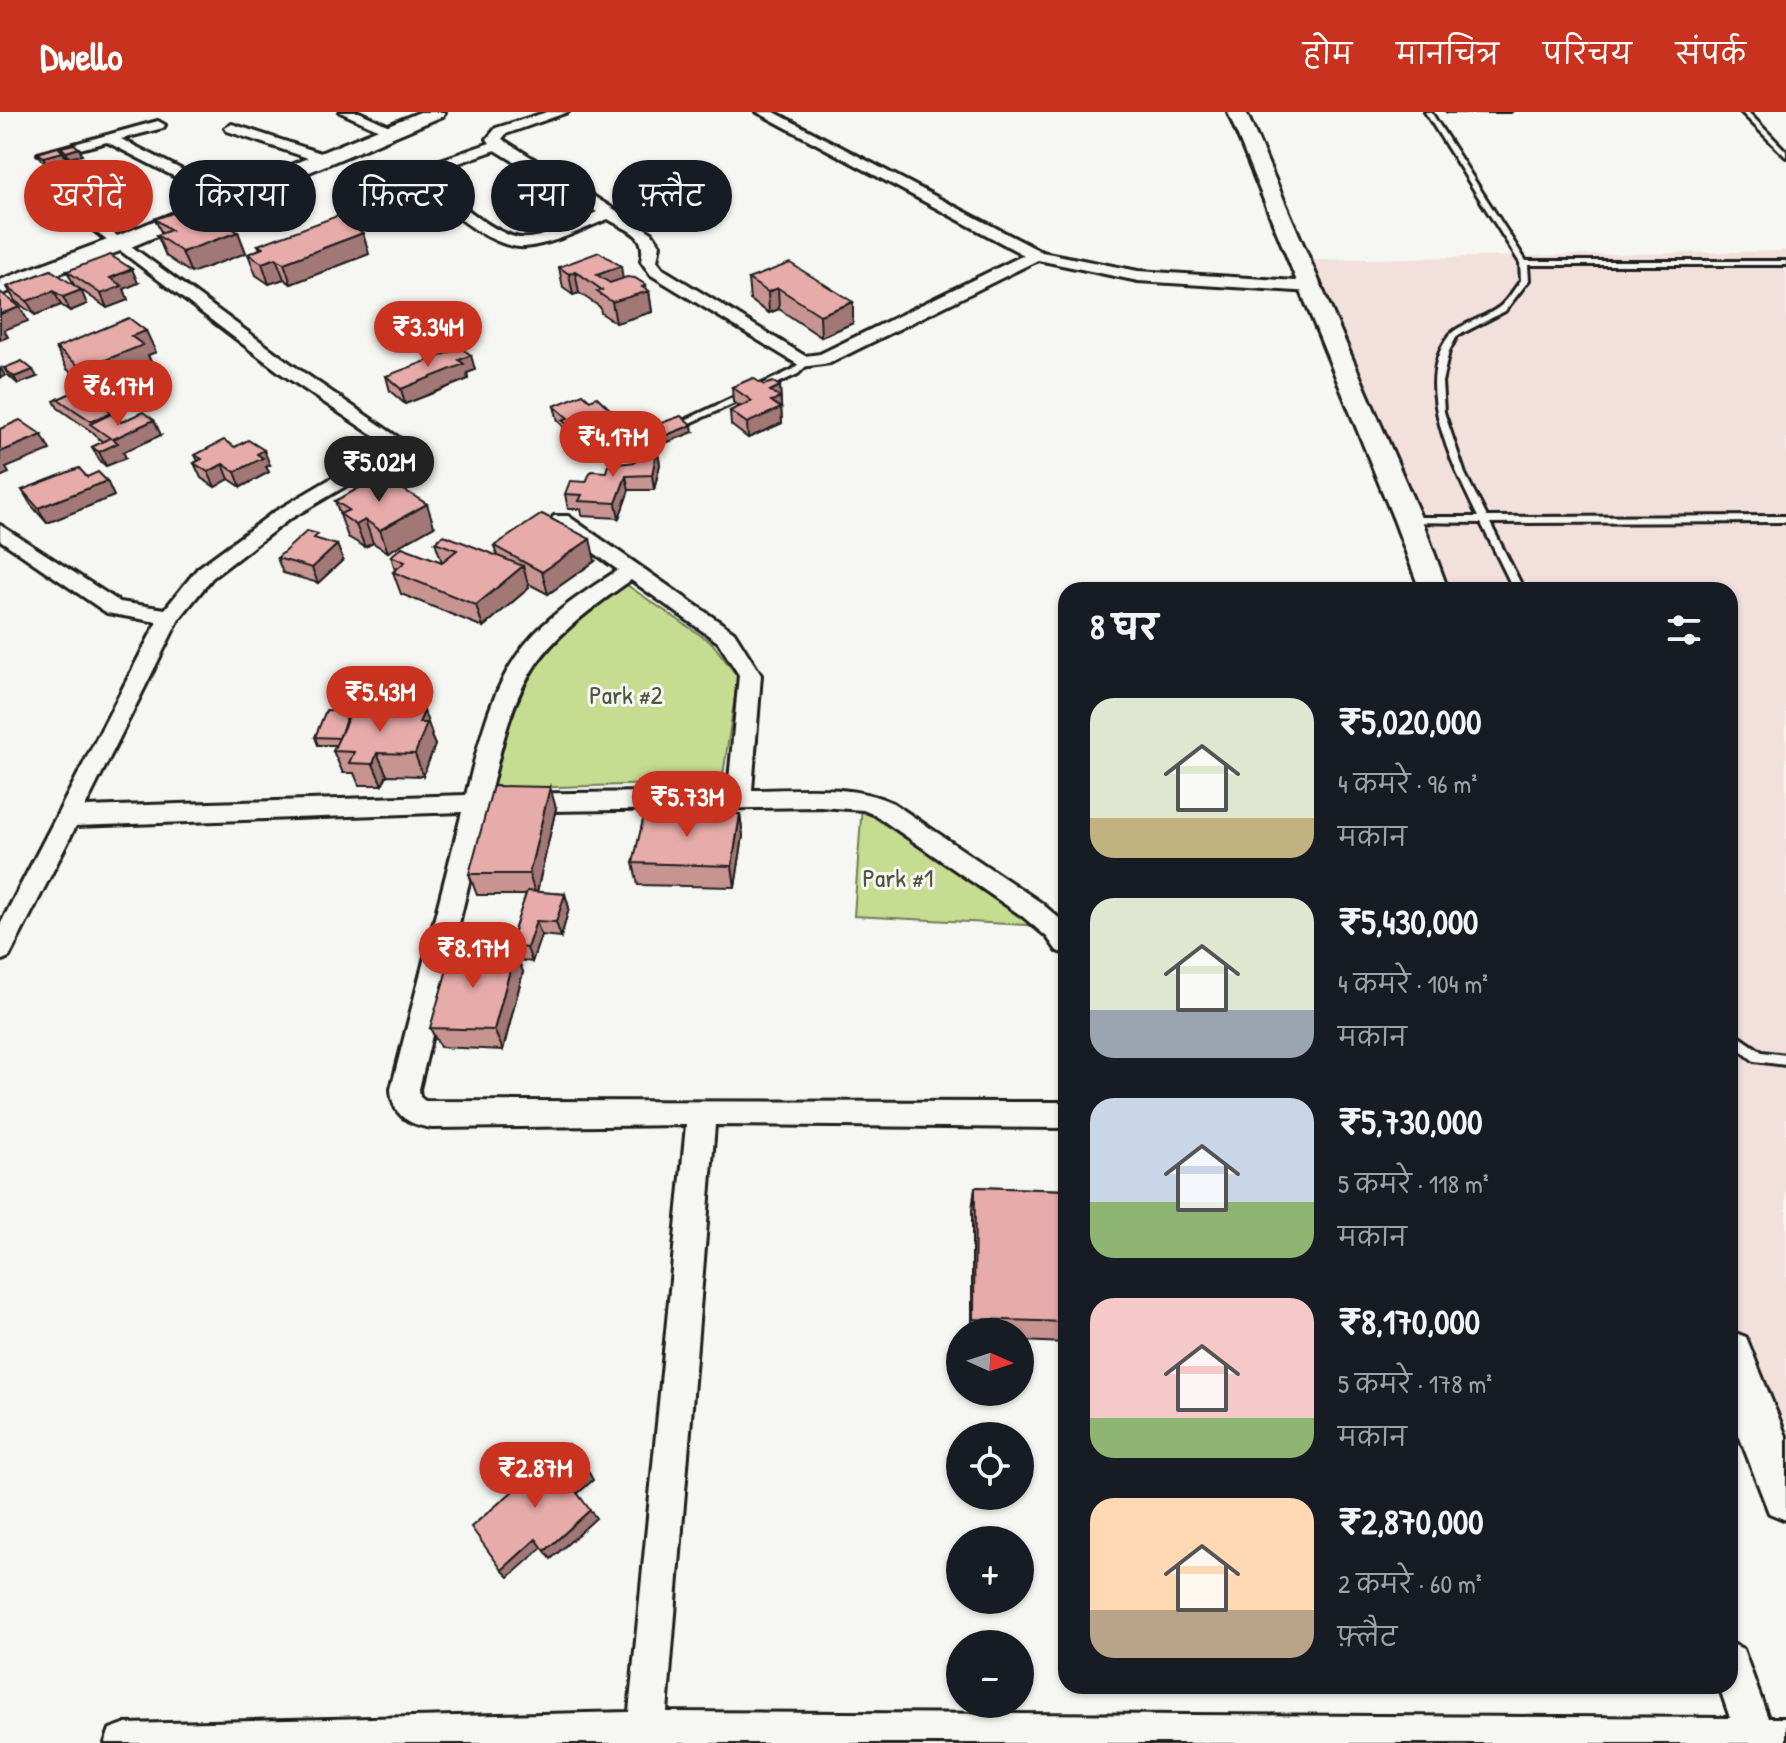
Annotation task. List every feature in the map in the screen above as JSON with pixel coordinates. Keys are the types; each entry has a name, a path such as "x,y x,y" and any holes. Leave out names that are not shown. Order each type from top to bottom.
{"main road":[{"path":"316,161 436,112"},
{"path":"1237,112 1312,287 1431,582"},
{"path":"4,282 169,223"},
{"path":"1738,1373 1786,1496"}],"street":[{"path":"347,112 391,130"},
{"path":"561,112 501,131 494,139 498,145 647,236 652,245 649,261 657,272 795,359 806,362 824,359 1036,255"},
{"path":"764,112 1036,255 1070,265 1188,284 1312,287"},
{"path":"43,155 112,140 158,125"},
{"path":"232,128 322,158"},
{"path":"112,140 169,169"},
{"path":"498,145 425,170 426,178 453,204 511,242 532,241 609,213"},
{"path":"0,950 170,617 205,573 226,555 281,516 392,448 393,440 288,370 103,232"},
{"path":"561,520 726,637 750,675 739,798"},
{"path":"0,531 114,608 170,617"},
{"path":"631,570 551,630 521,665 495,725 405,1089 406,1103 418,1113 432,1115 702,1112 1058,1115"},
{"path":"68,817 476,803 848,798 876,805 1031,909 1058,933"},
{"path":"646,1731 702,1112"},
{"path":"124,1743 646,1731 1165,1738 1767,1739 1738,1679"}],"lane":[{"path":"1428,112 1524,263 1525,280 1502,309 1454,335 1445,351 1438,382 1440,412 1461,474 1515,582"},
{"path":"1744,112 1786,155"},
{"path":"1524,263 1786,263"},
{"path":"683,423 795,372 806,362"},
{"path":"1408,520 1786,519"},
{"path":"1738,1041 1759,1057 1786,1060"}],"shaded area":[{"path":"1786,251 1786,1466 1738,1344 1738,582 1439,582 1313,260"}],"green space":[{"name":"Park #2","path":"621,581 712,643 738,677 722,782 487,789 508,698 568,619"},
{"name":"Park #1","path":"862,804 1047,926 854,916"}],"building":[{"path":"74,144 79,148 66,152 61,147"},
{"path":"58,147 63,152 43,157 38,153"},
{"path":"169,214 169,229 155,219"},
{"path":"332,218 332,232 363,233 284,263 276,258 262,263 248,254 263,248 258,245 293,232 316,232 316,224"},
{"path":"169,231 238,232 182,252 157,235"},
{"path":"599,252 621,266 597,275 610,283 627,277 635,278 649,291 612,302 597,292 602,290 575,271 569,274 559,267"},
{"path":"110,255 132,269 110,278 122,286 101,294 67,271"},
{"path":"790,263 853,302 820,315 778,288 768,292 748,279"},
{"path":"51,270 81,290 63,297 54,291 27,301 7,287"},
{"path":"0,292 20,307 0,314"},
{"path":"129,318 146,331 131,336 143,345 83,369 56,348"},
{"path":"461,348 471,355 459,360 464,364 401,389 386,376"},
{"path":"22,361 33,370 14,377 4,368"},
{"path":"753,378 764,385 773,382 780,386 770,391 780,398 771,401 781,408 747,423 730,411 752,401 732,387"},
{"path":"78,390 112,412 91,421 58,399"},
{"path":"583,394 590,400 597,397 613,412 591,421 584,416 576,420 591,432 582,436 562,420 568,418 554,406"},
{"path":"143,412 154,420 113,439 118,443 99,452 92,447 110,438 90,424 111,414 121,422"},
{"path":"681,416 692,425 664,436 653,426"},
{"path":"20,420 42,435 0,452 0,429"},
{"path":"224,440 235,447 248,440 264,450 257,454 263,458 235,472 223,464 208,472 194,463 202,459 195,455"},
{"path":"637,449 657,449 652,475 626,476 616,503 579,501 582,495 565,494 570,481 586,482 591,471 606,472 608,465 635,462"},
{"path":"79,468 87,477 98,472 107,481 38,508 22,490"},
{"path":"381,476 427,504 380,530 365,520 356,525 340,514 349,510 335,501"},
{"path":"542,514 590,539 542,572 494,546"},
{"path":"307,531 318,534 314,538 337,545 312,568 277,558"},
{"path":"444,535 523,566 476,605 393,572 405,562 391,556 402,547 442,562 457,550 435,542"},
{"path":"352,709 424,711 419,723 427,723 415,754 377,753 373,764 349,763 354,752 333,751"},
{"path":"326,710 349,711 339,738 315,737"},
{"path":"493,786 550,787 529,874 469,874"},
{"path":"645,811 740,814 732,866 633,863"},
{"path":"527,891 565,894 556,922 536,921 527,948 509,946"},
{"path":"453,949 515,951 494,1030 430,1028"},
{"path":"975,1187 1058,1190 1058,1322 1034,1321 1034,1318 974,1318"},
{"path":"568,1444 588,1471 572,1486 590,1510 545,1551 536,1539 502,1570 471,1527"}]}
